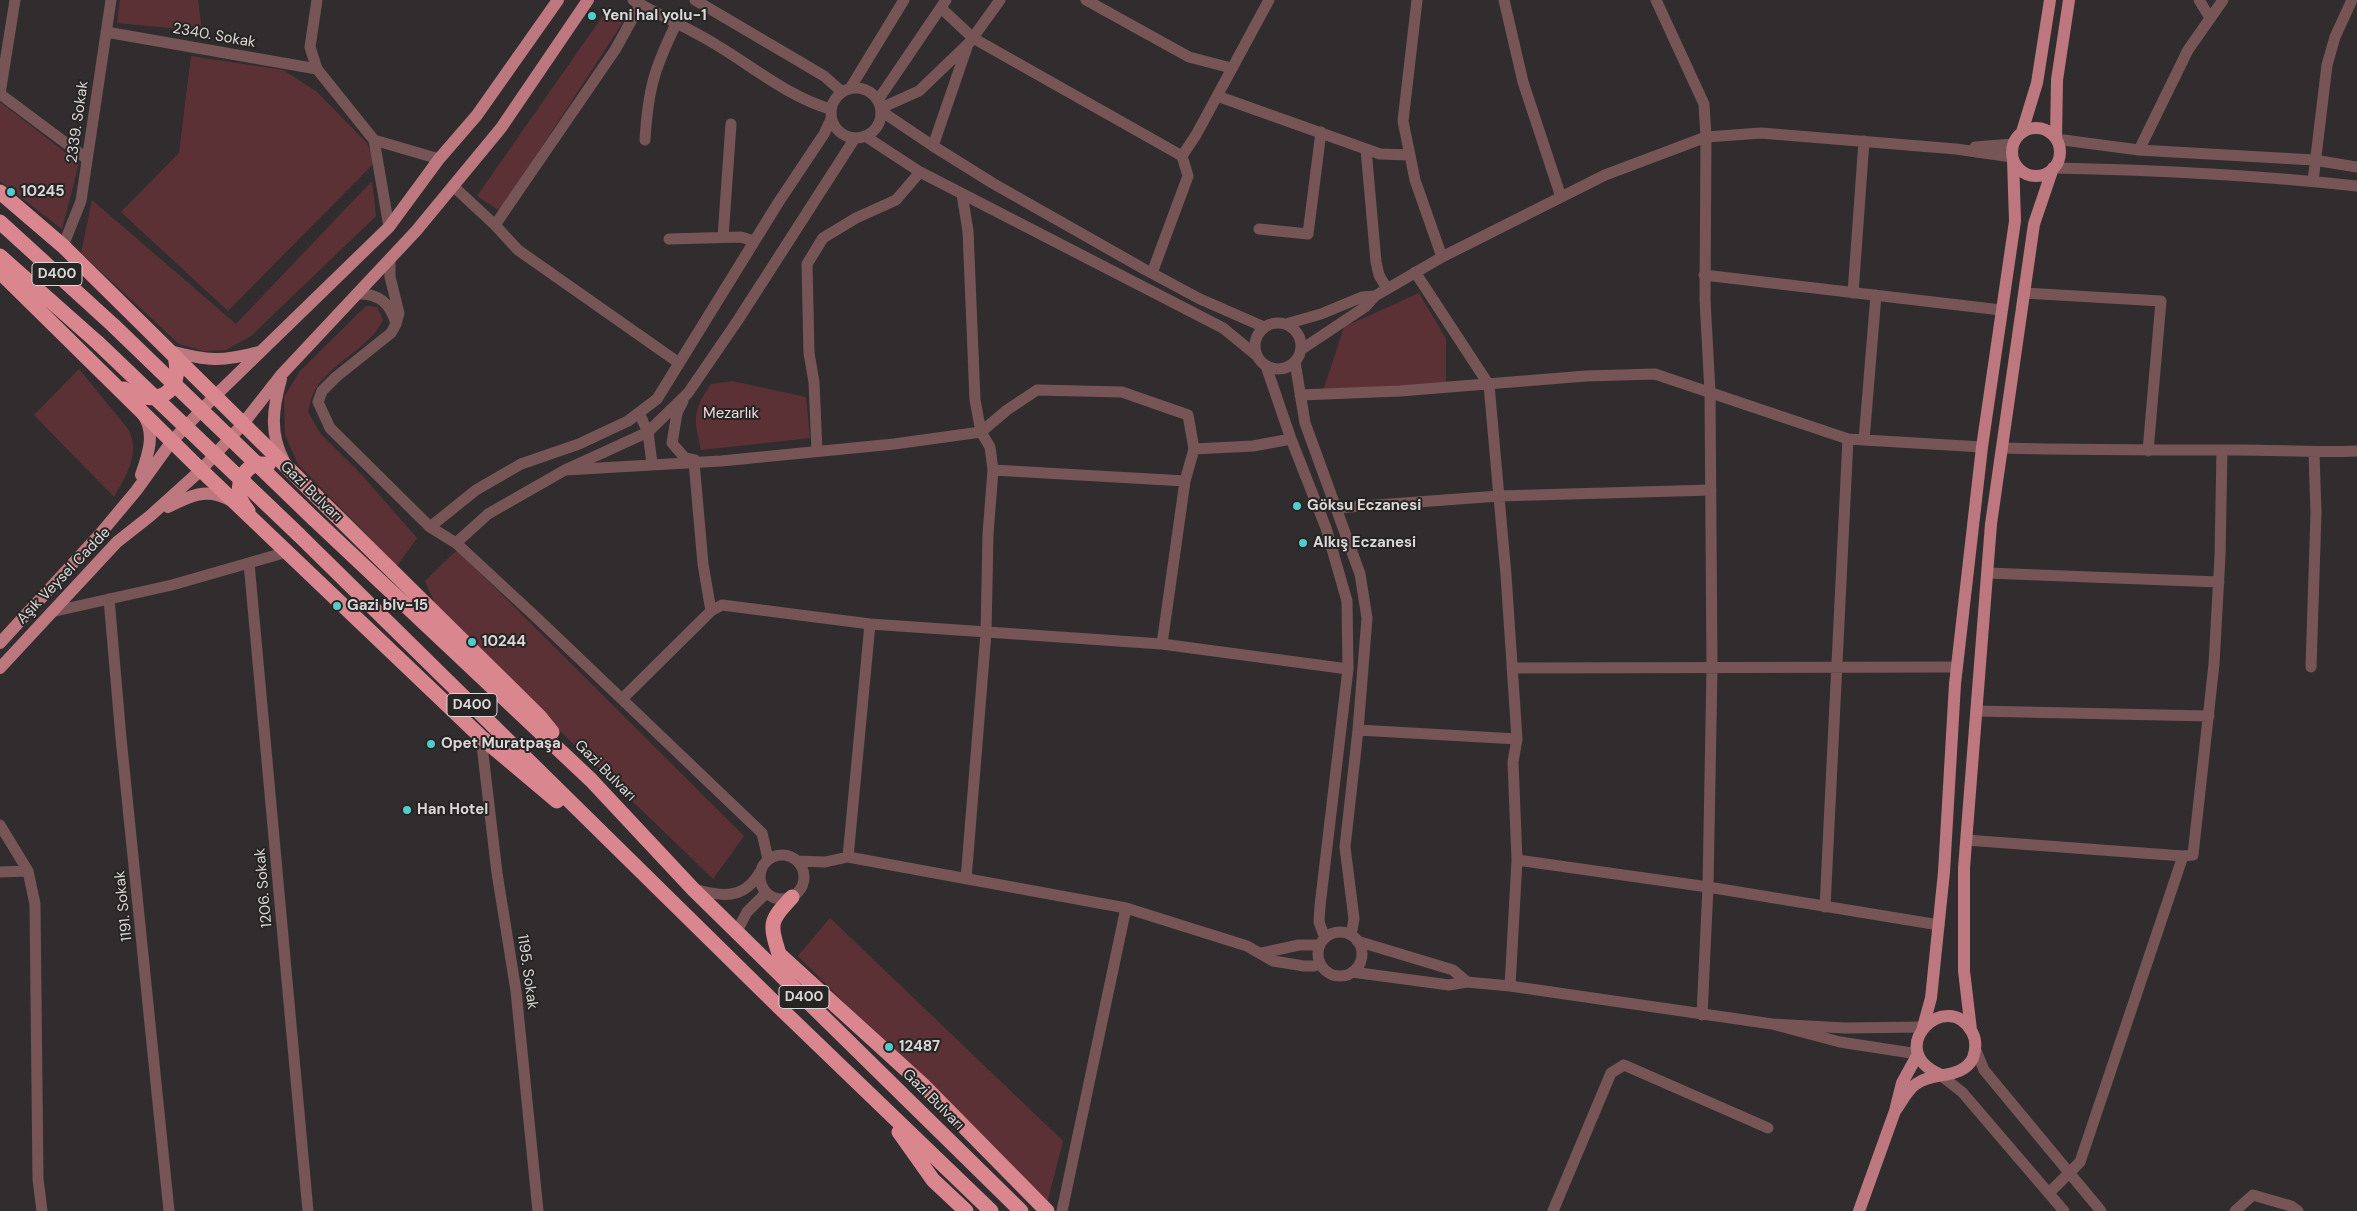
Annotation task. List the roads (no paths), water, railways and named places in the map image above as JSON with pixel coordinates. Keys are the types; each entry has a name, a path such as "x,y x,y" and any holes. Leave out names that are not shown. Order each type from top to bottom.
{"highway":[{"path":"0,192 63,246 216,396 242,425 295,477 407,583 538,716 591,780"},
{"name":"Gazi Bulvarı","path":"0,222 114,326 314,519 591,780 694,889 1021,1211"},
{"name":"D400","path":"0,256 98,343 299,535 991,1211"},
{"path":"0,272 140,411 481,738 646,876"},
{"path":"112,382 136,397 151,399 163,396 171,389 177,376 172,353"},
{"path":"251,518 240,497 240,483 244,472 260,462 276,467 295,477"},
{"path":"797,892 775,916 772,931 779,954 923,1085 1047,1211"},
{"path":"878,1102 933,1180 966,1211"}],"main road":[{"name":"Aşık Veysel Cadde","path":"0,643 100,534 136,491 172,441 389,227 439,159 477,115 557,0"},
{"name":"Aşık Veysel Cadde","path":"0,668 117,542 150,516 201,470 242,425 282,374 390,259 501,128 588,0"},
{"path":"1939,1074 1930,1070 1922,1063 1918,1054 1917,1044 1931,998 1939,925 1957,667 1982,447 2014,221 2013,144 2022,132 2037,83 2050,0"},
{"path":"1895,1111 1915,1084 1939,1074 1959,1072 1970,1062 1975,1048 1964,971 1964,868 1991,524 2034,224 2053,168 2060,154 2056,139 2057,80 2069,0"},
{"path":"2022,132 2037,128 2045,129 2056,139"},
{"path":"2013,158 2017,167 2031,176 2039,176 2053,168"},
{"path":"172,353 210,360 231,359 262,351"},
{"path":"282,374 273,410 274,426 277,448 295,477"},
{"path":"136,491 148,454 150,438 149,423 140,411"},
{"path":"150,516 190,495 206,492 220,494 234,502"},
{"path":"1923,1027 1938,1017 1948,1016 1965,1023 1971,1030"},
{"path":"1860,1211 1895,1111 1902,1083 1918,1054"}],"street":[{"path":"15,0 0,94 87,159"},
{"name":"2339. Sokak","path":"63,246 81,201 111,0"},
{"path":"317,0 310,47 317,69 374,140 389,227"},
{"path":"695,0 846,89 862,88 871,92 880,106 933,146 994,184 1200,299 1264,327"},
{"path":"430,527 476,490 521,464 579,444 628,421 657,399 754,241 824,134 834,99 846,89 904,0"},
{"path":"880,106 919,90 971,41 1000,0"},
{"path":"1086,0 1189,57 1231,68"},
{"path":"1182,156 1268,0"},
{"path":"1417,0 1403,121 1415,180 1442,257"},
{"path":"1504,0 1523,82 1561,197"},
{"path":"1656,0 1704,104 1706,138 1704,276 1710,392 1712,668 1708,887 1702,1015"},
{"path":"2199,0 2210,18"},
{"path":"2139,150 2188,50 2223,0"},
{"path":"2313,181 2314,160 2327,65 2335,37 2352,0"},
{"path":"495,225 615,50 637,2 701,36 815,104 830,114 836,129 844,135 860,137 920,172 1222,328 1256,355 1266,366 1291,439 1326,528 1343,580 1347,601 1348,669 1320,906 1319,922 1322,942 1318,954 1320,963 1326,970 1334,975 1343,976 1352,972 1362,958 1362,949 1354,938 1354,919 1345,847 1358,730 1367,618 1360,574 1305,423 1295,362"},
{"path":"707,462 685,458 672,443 676,413 860,137 874,130 880,121 880,106 943,4 971,41 1182,156 1188,176 1152,273"},
{"path":"645,140 650,86 659,60 676,24"},
{"name":"2340. Sokak","path":"106,32 317,69"},
{"path":"933,146 971,41"},
{"path":"1216,96 1380,154 1410,155"},
{"path":"723,237 731,124"},
{"path":"1259,229 1308,234 1321,132"},
{"path":"1266,366 1281,369 1295,362 1302,349 1365,307 1376,296 1442,257 1605,175 1706,138 1761,133 1956,149 2013,158"},
{"path":"2056,139 2139,150 2314,160 2357,167"},
{"path":"374,140 439,159"},
{"path":"1852,293 1864,141"},
{"path":"1956,149 2013,144"},
{"path":"1366,149 1376,262 1379,276 1387,289"},
{"path":"2053,168 2140,170 2313,181 2357,186"},
{"path":"817,451 814,382 809,353 807,264 824,238 856,218 896,200 920,172"},
{"path":"453,186 495,225 518,250 679,363"},
{"path":"962,194 968,231 975,400 981,432 990,447 993,470 988,534 986,633 966,878"},
{"path":"669,239 741,237 754,241"},
{"path":"390,259 390,277 399,313 396,324 391,333 336,377 322,391 318,402 330,428 430,527 456,543 762,833 768,859"},
{"path":"1415,272 1489,385 1517,739 1513,762 1517,860 1510,986"},
{"path":"1704,276 2001,310"},
{"path":"2024,293 2161,301 2148,451"},
{"path":"357,294 373,294 380,299 393,312 396,324"},
{"path":"1864,440 1876,295"},
{"path":"1256,355 1255,340 1264,327 1271,324 1286,324 1321,314 1362,297 1376,296"},
{"path":"1286,324 1298,334 1302,349"},
{"path":"1300,395 1400,391 1586,376 1655,374 1848,440 1982,447"},
{"path":"565,470 707,462 981,432 1007,410 1037,390 1122,392 1188,415 1194,449 1185,481 1162,644"},
{"path":"456,543 488,514 565,470 648,432 688,393"},
{"path":"639,413 648,432 652,464"},
{"path":"1194,449 1254,446 1291,439"},
{"path":"1825,907 1848,440"},
{"path":"2002,448 2148,451 2222,450 2314,453 2357,451"},
{"path":"1966,840 2183,856 2194,855 2214,664 2219,582 2222,450"},
{"path":"2311,667 2316,512 2314,453"},
{"path":"694,462 703,564 711,611"},
{"path":"993,470 1185,481"},
{"path":"1336,508 1499,496 1711,490"},
{"path":"51,612 172,585 287,552"},
{"name":"1206. Sokak","path":"249,563 308,1211"},
{"path":"1987,573 2219,582"},
{"name":"1191. Sokak","path":"109,598 121,738 169,1211"},
{"path":"622,699 711,611 722,605 870,624 1162,644 1348,669"},
{"path":"848,857 870,624"},
{"path":"1512,668 1957,667"},
{"path":"1976,710 2209,716"},
{"path":"1358,730 1517,739"},
{"name":"1195. Sokak","path":"481,738 497,872 516,991 538,1211"},
{"path":"0,825 28,871 35,904 38,1179 42,1211"},
{"path":"694,889 719,896 734,894 753,884 768,859 783,855 797,861 825,862 848,857 1126,908 1262,953 1273,961 1304,966 1314,966 1320,963"},
{"path":"2049,1194 2080,1162 2183,856"},
{"path":"1517,860 1708,887 1939,925"},
{"path":"797,861 804,873 797,892"},
{"path":"760,872 762,887 766,893 779,899 797,892 813,869 825,862"},
{"path":"0,872 28,871"},
{"path":"737,931 747,912 766,893"},
{"path":"1062,1211 1126,908"},
{"path":"1262,953 1322,942 1333,933 1342,932 1354,938 1453,970 1467,982"},
{"path":"1352,972 1448,985 1467,982 1510,986 1772,1024 1845,1028 1923,1027"},
{"path":"1772,1024 1840,1042 1918,1054"},
{"path":"1975,1048 1984,1070 2101,1211"},
{"path":"1554,1211 1611,1072 1624,1064 1768,1128"},
{"path":"1939,1074 1962,1092 2064,1211"},
{"path":"2235,1211 2253,1195 2291,1206 2298,1211"}],"place":[{"name":"Yeni hal yolu-1","path":"592,16"},
{"name":"10245","path":"11,192"},
{"name":"Göksu Eczanesi","path":"1297,506"},
{"name":"Alkış Eczanesi","path":"1303,543"},
{"name":"Gazi blv-15","path":"337,606"},
{"name":"10244","path":"472,642"},
{"name":"Opet Muratpaşa","path":"431,744"},
{"name":"Han Hotel","path":"407,810"},
{"name":"12487","path":"889,1047"}],"park label":[{"name":"Mezarlık","path":"731,414"}]}
